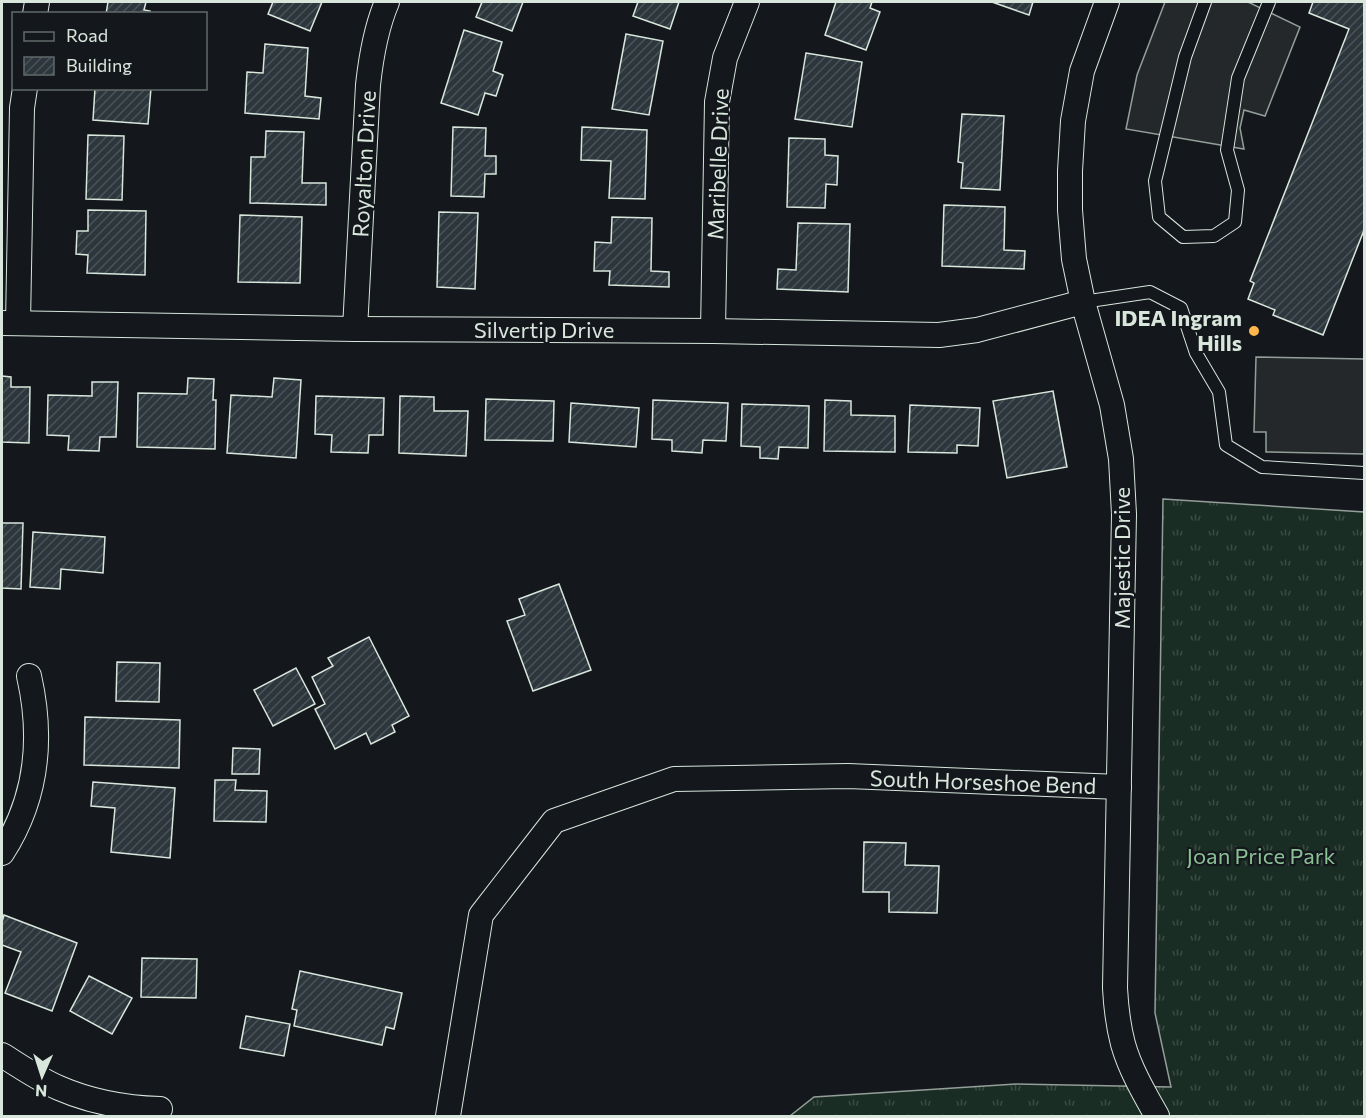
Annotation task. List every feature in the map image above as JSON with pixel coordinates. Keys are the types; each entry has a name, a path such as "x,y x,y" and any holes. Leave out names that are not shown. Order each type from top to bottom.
{"street":[{"name":"Royalton Drive","path":"355,329 368,85 372,53 381,15 387,2"},
{"name":"Maribelle Drive","path":"713,331 717,102 725,58 747,2"},
{"name":"Majestic Drive","path":"1107,2 1082,71 1074,121 1070,210 1074,259 1083,302 1112,405 1121,459 1124,514 1114,988 1117,1018 1124,1045 1133,1071 1155,1113"},
{"path":"10,323 24,90"},
{"name":"Silvertip Drive","path":"10,323 939,335 977,330 1083,302"},
{"path":"2,853 16,828 31,786 37,742 34,698 29,676"},
{"name":"South Horseshoe Bend","path":"448,1116 481,915 554,820 674,779 848,776 1119,787"},
{"path":"2,1054 36,1076 84,1097 117,1106 160,1109"}],"lane":[{"path":"1205,2 1185,57 1155,181 1159,217 1183,237 1214,236 1235,222 1238,190 1227,150 1238,78 1269,2"},
{"path":"1083,302 1150,292 1181,308 1196,352 1219,392 1226,445 1262,467 1365,473"}],"green space":[{"name":"Joan Price Park","path":"1163,499 1364,512 1364,1116 790,1116 814,1097 1016,1084 1171,1087 1155,1013"}],"shaded area":[{"path":"1165,2 1248,2 1300,27 1265,116 1244,110 1240,128 1244,149 1126,129 1137,75"},
{"path":"1256,357 1364,359 1364,454 1266,452 1266,432 1254,432"}],"building":[{"path":"108,2 146,2 144,10 150,11 150,12 106,12"},
{"path":"273,2 322,2 310,31 268,14"},
{"path":"482,2 523,2 512,31 476,17"},
{"path":"638,2 679,2 670,29 633,16"},
{"path":"836,2 872,2 870,8 880,12 866,50 825,35"},
{"path":"992,2 1033,2 1029,15"},
{"path":"1313,2 1364,2 1364,230 1323,335 1273,315 1275,310 1248,299 1254,283 1250,281 1349,29 1309,13"},
{"path":"464,30 502,42 493,71 503,75 496,96 485,93 478,115 441,103"},
{"path":"626,34 663,41 649,115 612,109"},
{"path":"265,44 308,48 305,96 321,98 319,119 245,113 247,72 263,73"},
{"path":"806,53 862,62 852,127 795,119"},
{"path":"95,90 151,90 148,124 93,120"},
{"path":"962,114 1004,116 1000,190 961,188 963,163 958,162"},
{"path":"453,127 486,128 485,156 496,156 496,174 485,174 484,197 451,196"},
{"path":"582,127 647,130 645,199 609,198 611,161 581,160"},
{"path":"266,131 304,132 302,183 326,183 326,205 250,203 251,157 265,157"},
{"path":"88,135 124,136 122,200 86,199"},
{"path":"789,138 825,139 825,155 838,156 837,185 826,184 825,208 787,207"},
{"path":"944,205 1005,207 1004,250 1025,251 1024,269 942,266"},
{"path":"88,210 146,211 145,275 87,273 88,255 76,254 77,231 88,231"},
{"path":"439,212 478,213 475,289 437,287"},
{"path":"240,215 302,217 300,283 238,282"},
{"path":"612,217 652,218 651,271 669,272 669,287 609,285 610,271 594,271 595,242 611,243"},
{"path":"798,223 850,224 848,292 777,289 778,269 796,270"},
{"path":"2,376 11,377 11,387 30,387 29,443 2,442"},
{"path":"188,378 214,379 215,449 137,447 138,393 187,394"},
{"path":"274,378 301,380 296,458 227,453 231,395 272,397"},
{"path":"92,382 118,382 116,437 100,437 99,451 68,450 69,436 47,435 48,395 92,396"},
{"path":"1053,391 1067,467 1007,478 993,401"},
{"path":"316,396 384,398 383,435 369,435 368,453 331,452 332,435 315,434"},
{"path":"400,396 434,397 434,411 468,411 466,456 399,453"},
{"path":"486,399 554,401 553,441 485,440"},
{"path":"653,400 728,403 726,441 703,440 702,453 672,451 672,440 652,439"},
{"path":"825,400 851,401 851,415 895,416 895,452 824,451"},
{"path":"571,403 639,408 636,447 569,442"},
{"path":"742,404 809,406 808,448 779,447 778,459 760,458 760,447 741,446"},
{"path":"910,405 980,408 978,446 957,445 957,453 908,452"},
{"path":"2,523 23,523 21,589 2,588"},
{"path":"33,532 105,537 103,573 61,569 60,589 30,587"},
{"path":"559,584 591,670 533,691 507,621 525,615 519,599"},
{"path":"369,637 409,716 392,725 395,732 371,744 366,733 335,749 315,709 325,704 312,677 333,666 328,658"},
{"path":"117,662 160,663 159,702 116,701"},
{"path":"296,668 315,704 273,726 254,690"},
{"path":"85,717 180,720 179,768 84,765"},
{"path":"233,748 260,749 259,774 232,774"},
{"path":"215,780 236,780 235,790 267,791 266,822 214,821"},
{"path":"93,782 175,788 170,858 111,852 115,808 91,806"},
{"path":"864,842 906,843 905,865 939,866 937,913 889,912 889,892 863,892"},
{"path":"4,915 77,943 52,1011 5,993 21,952 2,945"},
{"path":"142,958 197,959 196,998 141,997"},
{"path":"300,971 402,993 394,1029 386,1027 382,1045 294,1026 297,1010 292,1009"},
{"path":"89,976 132,998 112,1034 70,1011"},
{"path":"246,1016 290,1024 284,1056 240,1048"}],"place":[{"name":"IDEA Ingram Hills","path":"1254,331"}]}
